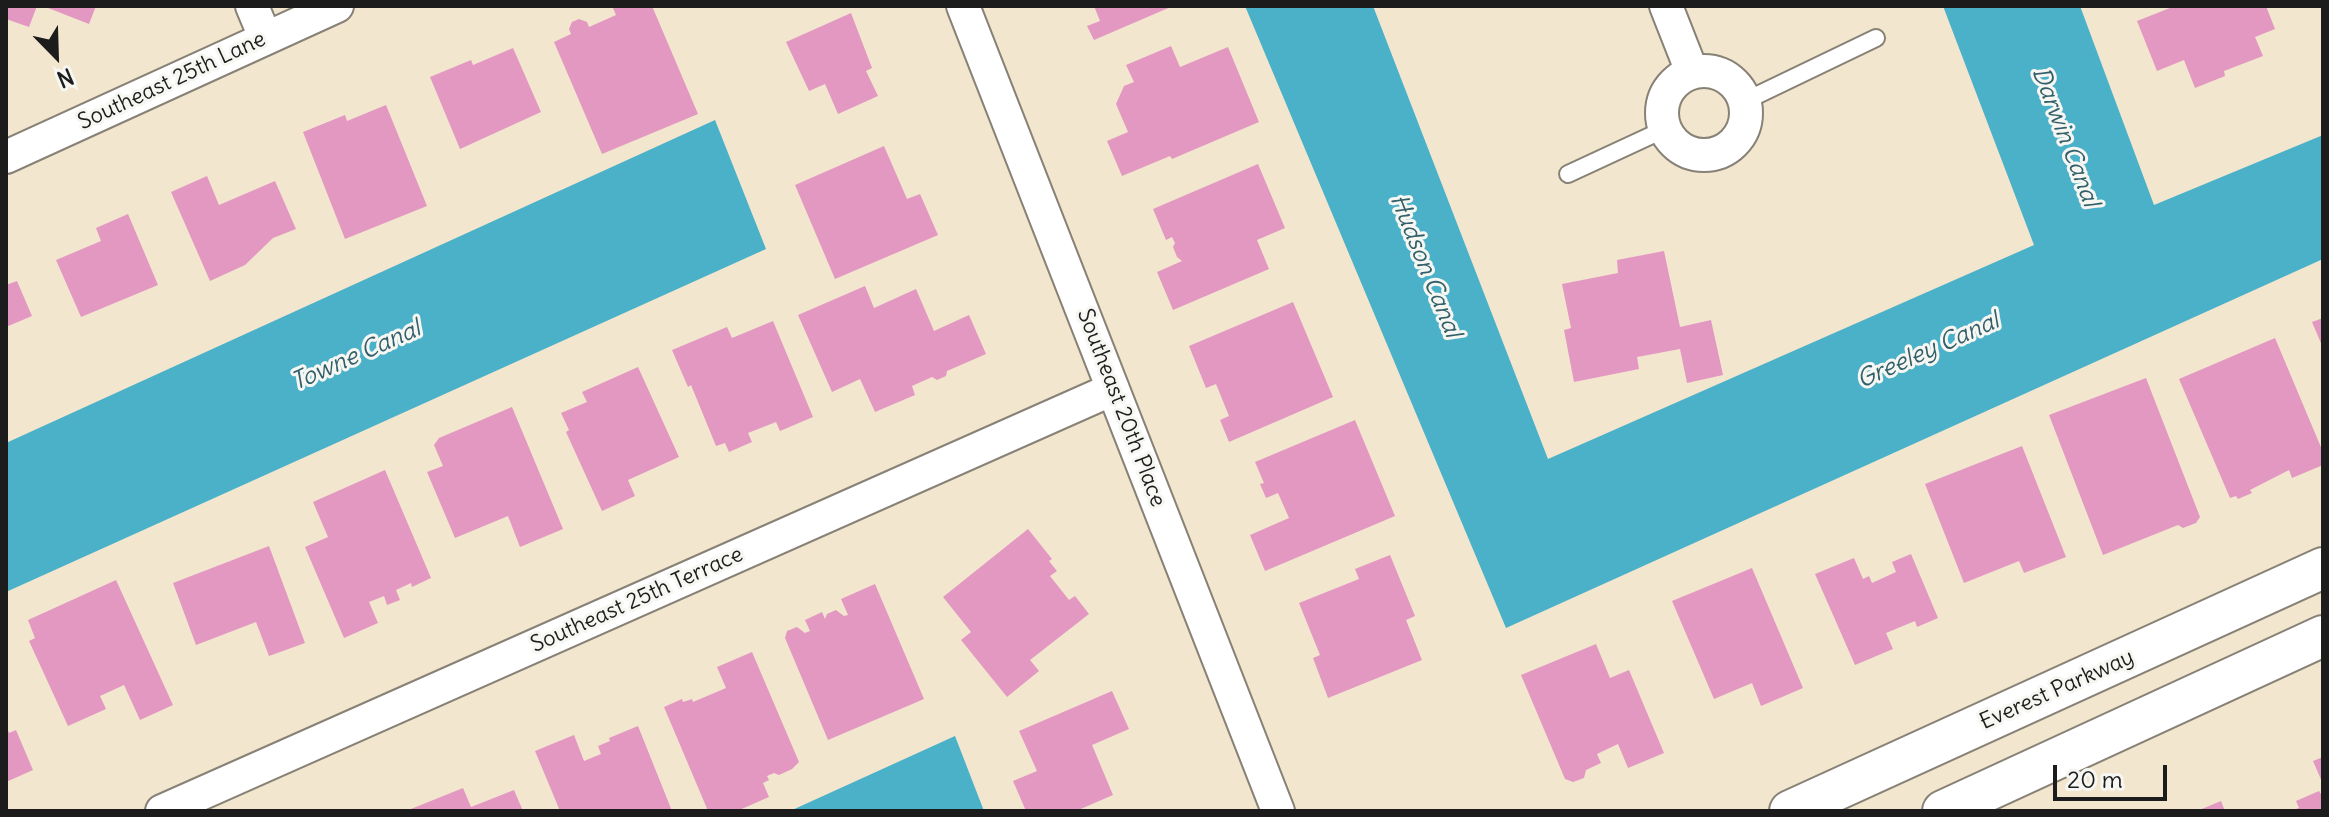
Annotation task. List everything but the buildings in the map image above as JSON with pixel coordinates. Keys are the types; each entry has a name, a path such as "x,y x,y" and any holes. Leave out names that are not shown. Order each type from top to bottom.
{"street":[{"path":"252,6 265,37"},
{"name":"Southeast 25th Lane","path":"6,157 337,6"},
{"name":"Southeast 20th Place","path":"963,6 1278,811"},
{"path":"1666,6 1692,72"},
{"path":"1692,72 1718,73 1730,79 1745,101 1747,115 1744,129 1725,150 1712,155 1697,155 1684,150 1665,129 1663,102 1679,79 1692,72"},
{"name":"Southeast 25th Terrace","path":"162,811 1113,389"},
{"name":"Everest Parkway","path":"1790,811 2323,568"},
{"path":"1943,811 2323,636"}],"lane":[{"path":"1745,101 1876,38"},
{"path":"1568,174 1665,129"}],"water":[{"path":"1245,6 1373,6 1548,459 2034,245 1943,6 2080,6 2154,205 2323,135 2323,259 1506,628"},
{"name":"Towne Canal","path":"715,120 766,249 6,592 6,443"},
{"path":"955,736 984,811 790,811"}],"water label":[{"name":"Darwin Canal","path":"2065,137"},
{"name":"Hudson Canal","path":"1425,266"},
{"name":"Greeley Canal","path":"1928,351"}]}
